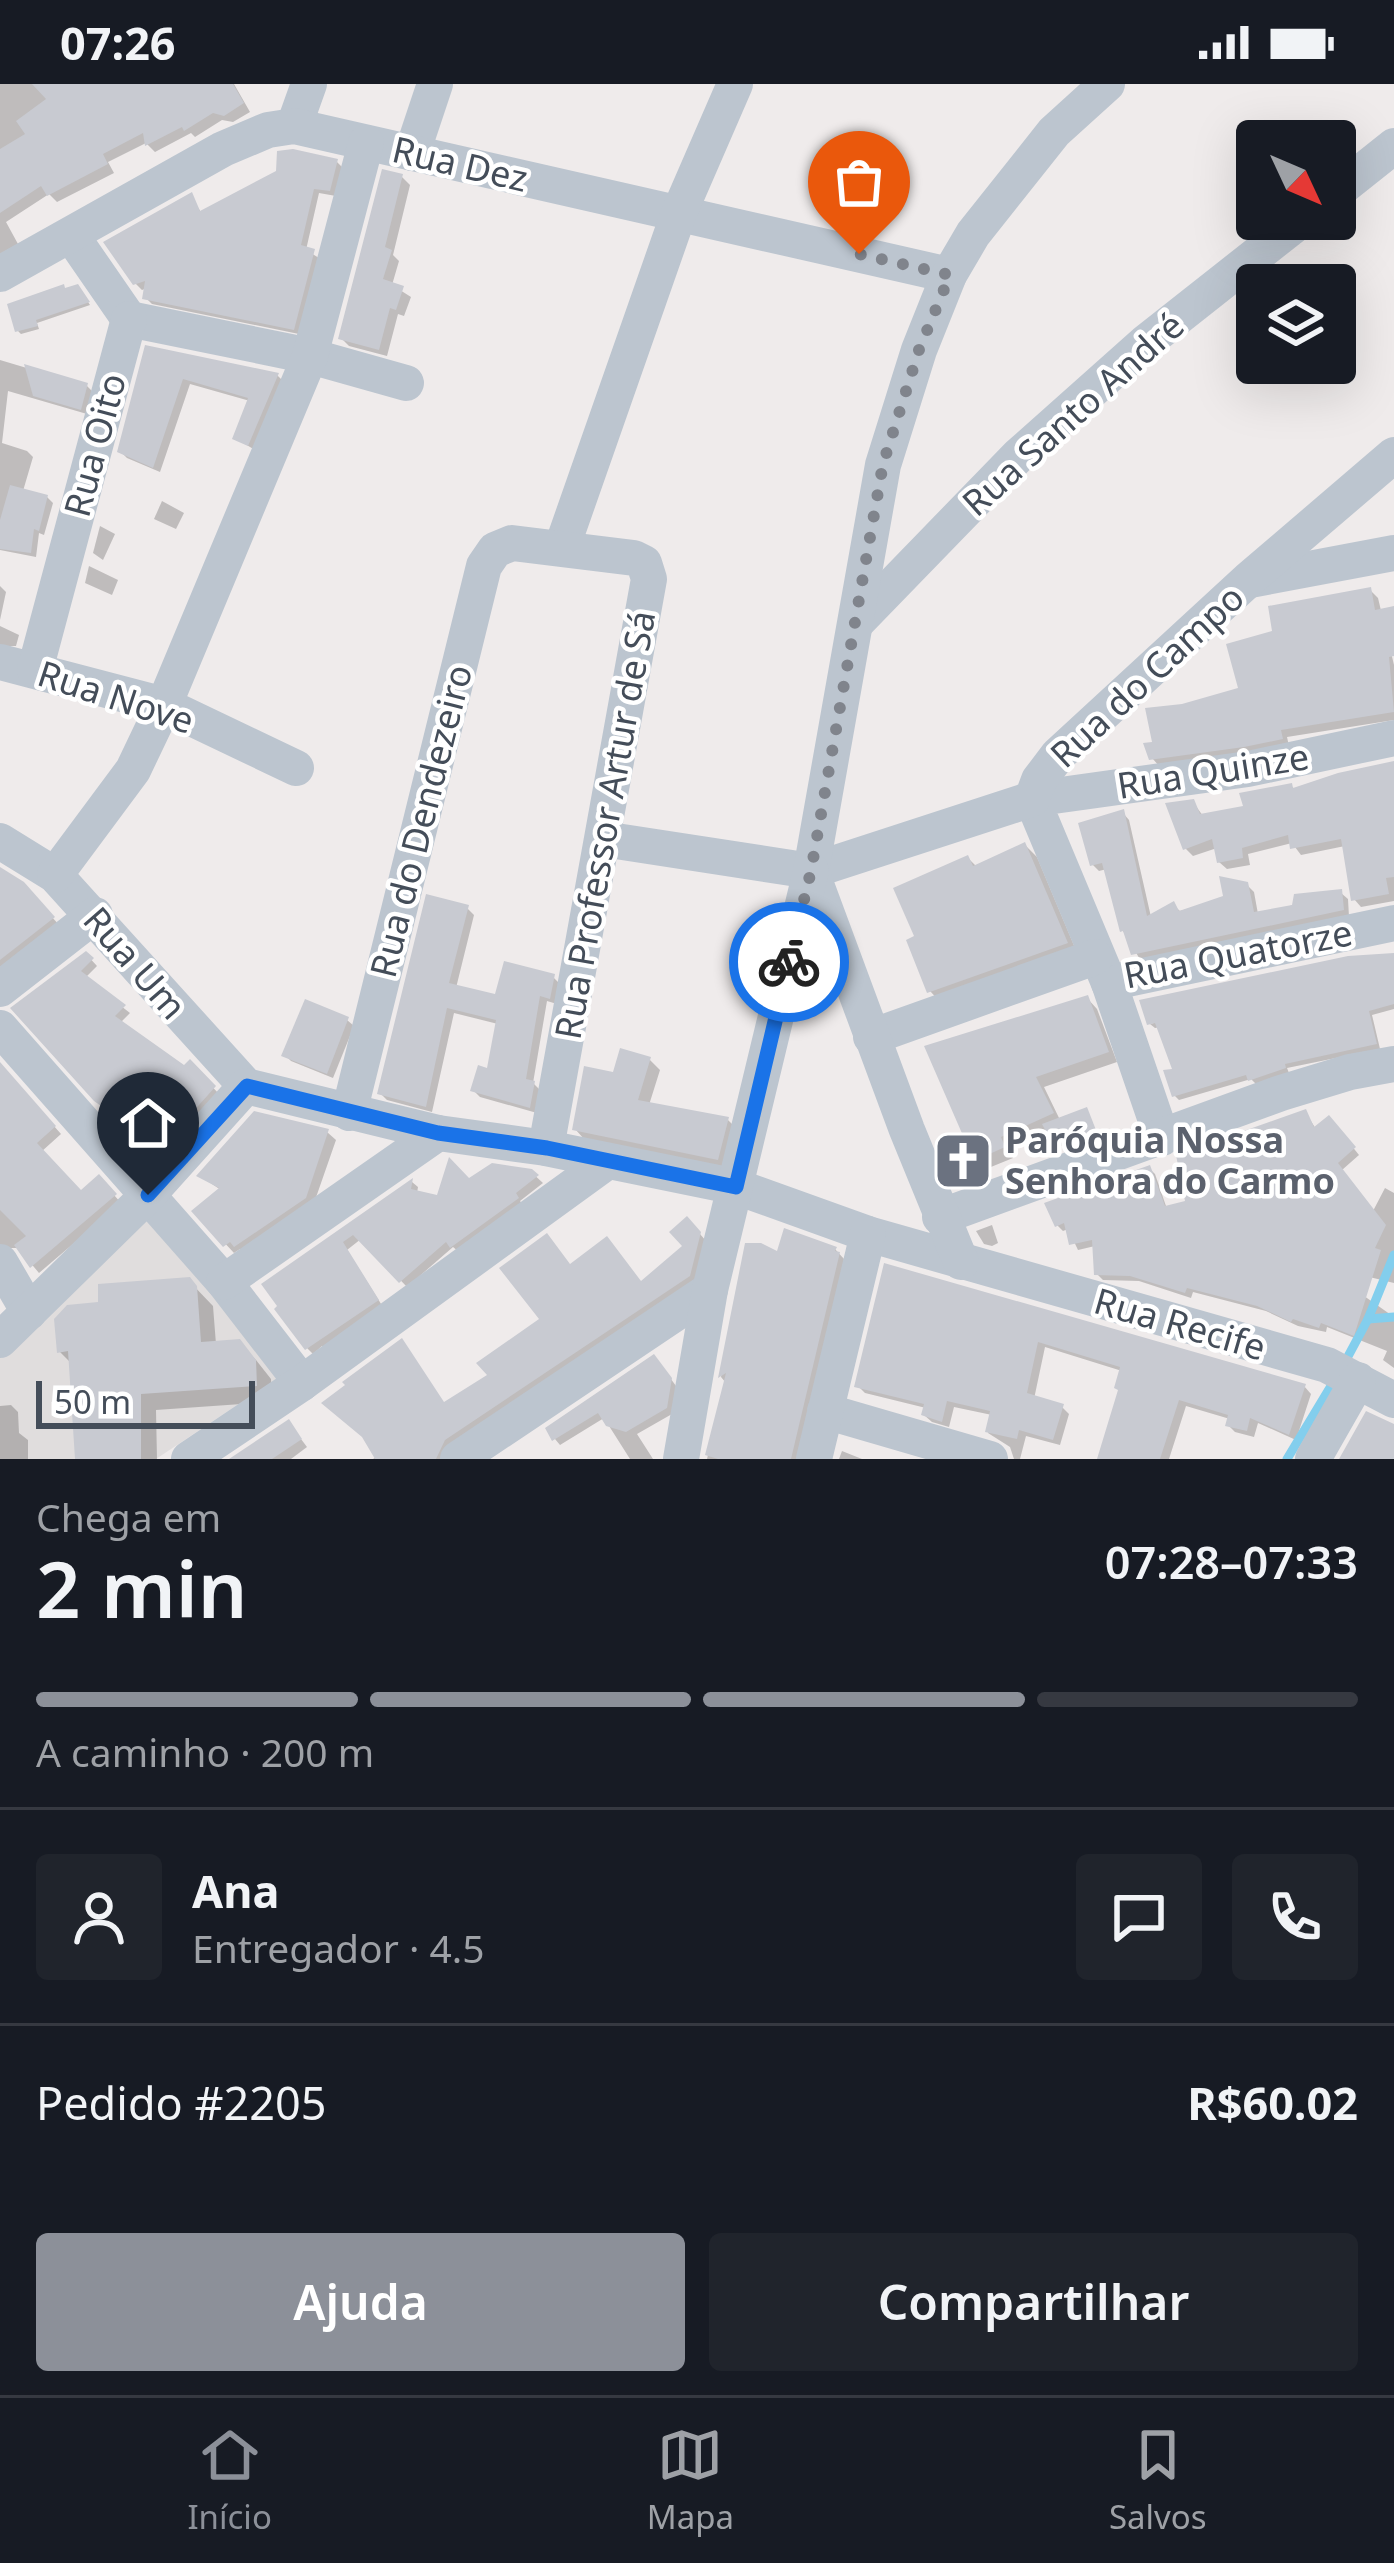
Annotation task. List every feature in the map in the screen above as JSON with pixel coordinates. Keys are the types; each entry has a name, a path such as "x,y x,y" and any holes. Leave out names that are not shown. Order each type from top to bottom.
{"street":[{"path":"294,126 309,84"},
{"path":"412,153 435,84"},
{"path":"562,547 679,213 734,84"},
{"path":"681,1459 710,1290 811,871 883,464 919,350 950,275 1003,191 1054,132 1107,84"},
{"name":"Rua Dez","path":"0,274 223,149 268,130 294,126 950,275"},
{"path":"55,875 134,770 164,706 310,356 366,143"},
{"path":"1356,176 1394,146"},
{"path":"71,235 129,319 310,356 406,383"},
{"name":"Rua Santo André","path":"856,622 1018,456 1145,343 1275,240"},
{"name":"Rua Oito","path":"17,666 129,319"},
{"name":"Rua do Campo","path":"811,871 1032,799 1039,780 1058,755 1248,580 1394,455"},
{"name":"Rua Professor Artur de Sá","path":"512,543 634,558 644,562 649,574 547,1148"},
{"name":"Rua do Dendezeiro","path":"349,1113 484,566 495,550 512,543"},
{"path":"1248,580 1394,553"},
{"name":"Rua Nove","path":"17,666 164,706 296,768"},
{"name":"Rua Quinze","path":"1032,799 1248,769 1394,738"},
{"name":"Rua Quatorze","path":"1032,799 1102,970"},
{"path":"603,839 811,871"},
{"name":"Rua Um","path":"0,841 55,875 247,1086"},
{"path":"811,871 961,1262"},
{"path":"0,989 95,915"},
{"name":"Rua Quatorze","path":"871,1036 1102,970 1394,923"},
{"path":"1102,970 1162,1138"},
{"path":"0,1028 224,1282 302,1383"},
{"path":"940,1217 1281,1093 1394,1064"},
{"path":"0,1340 148,1195 247,1086 438,1133 547,1148 736,1187 961,1262"},
{"path":"224,1282 438,1133"},
{"path":"189,1459 608,1161"},
{"path":"814,1459 868,1234"},
{"path":"0,1262 28,1312"},
{"name":"Rua Recife","path":"961,1262 1345,1374 1394,1400"},
{"path":"458,1459 710,1290"},
{"path":"1313,1459 1345,1374"},
{"path":"825,1411 990,1459"}],"shaded area":[{"path":"147,1207 287,1372 156,1459 0,1459 0,1348"}],"building":[{"path":"32,84 233,84 244,103 224,116 213,113 145,146 143,133 103,154 108,164 47,196 41,186 0,213 0,149 25,134 16,121 46,99"},
{"path":"293,149 338,159 330,191 314,189 301,245 315,249 294,330 142,299 145,281 133,285 103,242 192,192 200,211 276,171 277,151"},
{"path":"382,169 403,174 385,247 392,250 383,279 404,286 396,310 390,308 379,350 338,339"},
{"path":"64,284 65,288 78,284 90,302 15,332 7,304"},
{"path":"145,345 279,373 248,446 232,439 248,398 183,379 153,468 117,452"},
{"path":"24,364 88,383 81,410 33,396"},
{"path":"10,485 48,495 39,531 34,529 31,553 0,549 0,520"},
{"path":"1371,587 1375,610 1394,606 1394,656 1389,657 1394,712 1281,730 1283,739 1244,747 1149,760 1143,743 1152,742 1145,708 1182,704 1238,688 1226,644 1272,631 1268,606"},
{"path":"1394,761 1394,877 1386,878 1389,894 1351,901 1341,839 1290,849 1288,835 1242,848 1243,858 1217,863 1212,839 1183,850 1165,803 1194,799 1200,814 1243,806 1239,793 1292,783 1293,788"},
{"path":"1124,809 1147,916 1174,901 1179,911 1223,896 1219,876 1248,882 1254,912 1292,905 1294,894 1342,889 1344,910 1131,955 1102,863 1090,866 1078,823"},
{"path":"1025,842 1068,943 927,993 906,940 914,936 893,888 968,855 973,866"},
{"path":"0,867 24,882 55,917 0,960"},
{"path":"426,894 469,905 449,983 495,994 504,961 555,974 550,999 540,996 526,1079 535,1081 530,1108 470,1091 478,1065 487,1068 496,1020 447,1008 426,1107 377,1094"},
{"path":"86,951 94,958 81,971 126,1005 115,1016 184,1065 190,1059 216,1086 148,1162 131,1143 141,1134 94,1101 10,1008"},
{"path":"1394,953 1394,1004 1369,1011 1377,1044 1285,1064 1286,1068 1248,1081 1246,1075 1172,1097 1163,1070 1172,1069 1155,1023 1147,1025 1139,1000 1348,956"},
{"path":"1088,995 1109,1052 1036,1077 1054,1113 1001,1137 1005,1147 974,1161 924,1046"},
{"path":"305,999 349,1017 327,1074 281,1056"},
{"path":"620,1048 651,1057 638,1100 729,1117 718,1160 572,1130 584,1066 613,1072"},
{"path":"0,1062 56,1126 37,1143 81,1190 99,1174 117,1194 30,1268 14,1245 26,1236 0,1210"},
{"path":"1087,1107 1096,1130 1053,1145 1042,1124"},
{"path":"1306,1109 1314,1127 1329,1115 1356,1147 1338,1163 1386,1225 1375,1248 1381,1250 1354,1336 1321,1323 1319,1328 1291,1322 1257,1306 1187,1288 1185,1293 1130,1276 1094,1275 1092,1240 1069,1245 1064,1223 1055,1227 1044,1203 1150,1165 1165,1206 1185,1201 1176,1155"},
{"path":"254,1111 329,1129 306,1198 234,1247 230,1242 223,1247 191,1211 219,1188 196,1176"},
{"path":"449,1157 469,1178 492,1163 532,1169 539,1175 516,1193 519,1198 450,1248 446,1242 399,1283 353,1235 343,1242 379,1300 305,1350 261,1284 413,1178 411,1189 437,1195"},
{"path":"687,1216 701,1232 690,1276 445,1440 436,1459 375,1459 362,1437 321,1403 402,1338 444,1402 487,1375 476,1363 539,1319 499,1268 547,1233 570,1264 607,1236 641,1281 682,1246 669,1232"},
{"path":"784,1228 840,1252 791,1459 705,1455 726,1373 718,1378 745,1243 761,1243 777,1251"},
{"path":"884,1263 1306,1384 1289,1435 1250,1418 1247,1431 1225,1426 1228,1415 1179,1400 1160,1459 1097,1459 1118,1390 1114,1388 1120,1367 1038,1342 1027,1393 1064,1404 1053,1440 1019,1430 1017,1439 985,1432 990,1411 947,1401 942,1422 921,1415 924,1404 854,1387"},
{"path":"190,1277 197,1286 201,1342 240,1339 256,1360 257,1386 141,1394 141,1459 75,1459 68,1351 57,1353 54,1319 67,1305 98,1302 98,1284"},
{"path":"654,1354 672,1378 667,1408 626,1432 606,1426 598,1413 552,1441 545,1428"},
{"path":"1366,1411 1394,1424 1394,1459 1339,1459"},
{"path":"289,1419 302,1439 272,1459 229,1459"}],"waterway":[{"path":"1345,1362 1394,1255"},
{"path":"1368,1319 1394,1317"},
{"path":"1287,1459 1337,1376"}],"way so far":[{"path":"789,962 811,871 883,464 919,350 950,275 859,254"}],"place":[{"name":"Paróquia Nossa Senhora do Carmo","path":"963,1161"}],"route":[{"path":"148,1195 247,1086 438,1133 547,1148 736,1187 789,962"}]}
